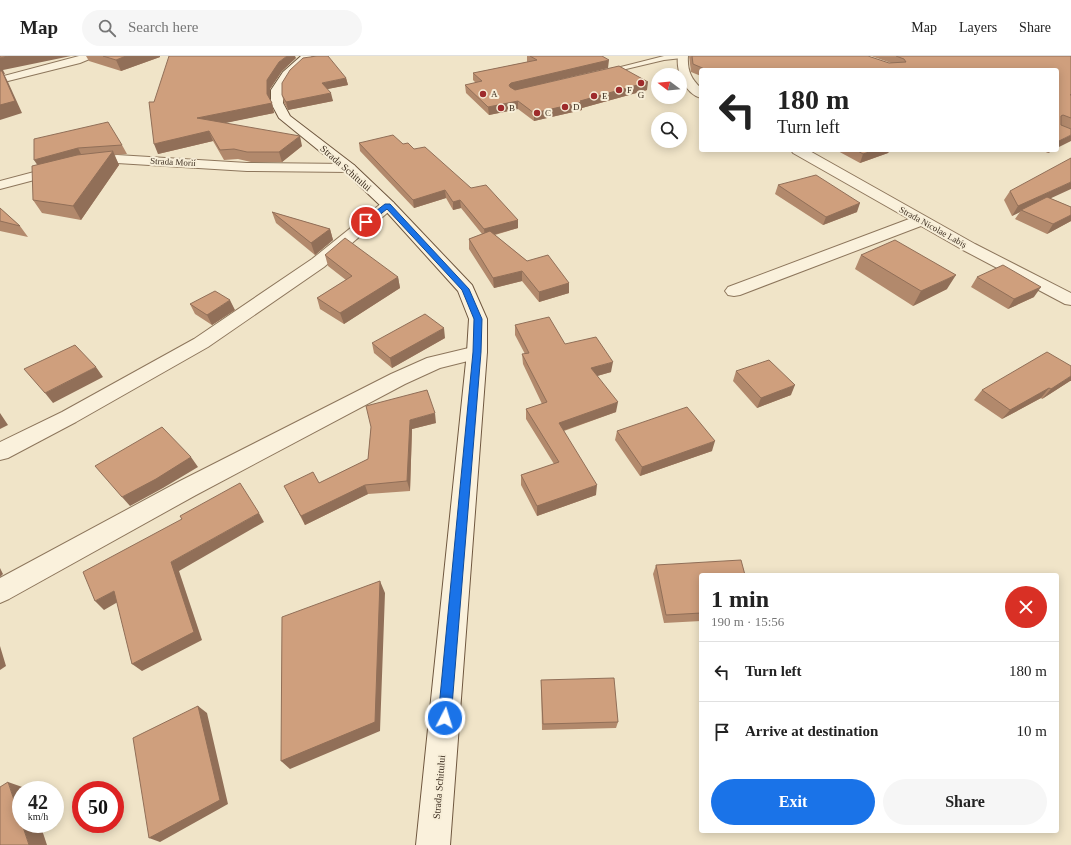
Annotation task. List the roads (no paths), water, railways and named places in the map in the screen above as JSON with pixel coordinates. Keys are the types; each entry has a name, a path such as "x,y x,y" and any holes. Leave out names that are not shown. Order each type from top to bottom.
{"street":[{"path":"0,80 88,56"},
{"name":"Strada Schitului","path":"307,56 287,74 278,90 277,103 285,118 349,168 388,205 466,289 478,319 477,352 434,845"},
{"path":"683,56 682,67 687,80 699,92"},
{"name":"Strada Nicolae Labiș","path":"802,152 922,220 1071,300"},
{"name":"Strada Morii","path":"0,185 83,162 117,159 247,167 349,168"},
{"path":"0,452 69,417 201,343 318,263 388,205"},
{"path":"734,291 922,220"},
{"path":"0,591 188,488 398,379 434,363 477,352"}],"lane":[{"path":"597,74 664,58 683,56"}],"place":[{"name":"G","path":"641,83"},
{"name":"F","path":"619,90"},
{"name":"A","path":"483,94"},
{"name":"E","path":"594,96"},
{"name":"D","path":"565,107"},
{"name":"B","path":"501,108"},
{"name":"C","path":"537,113"}]}
